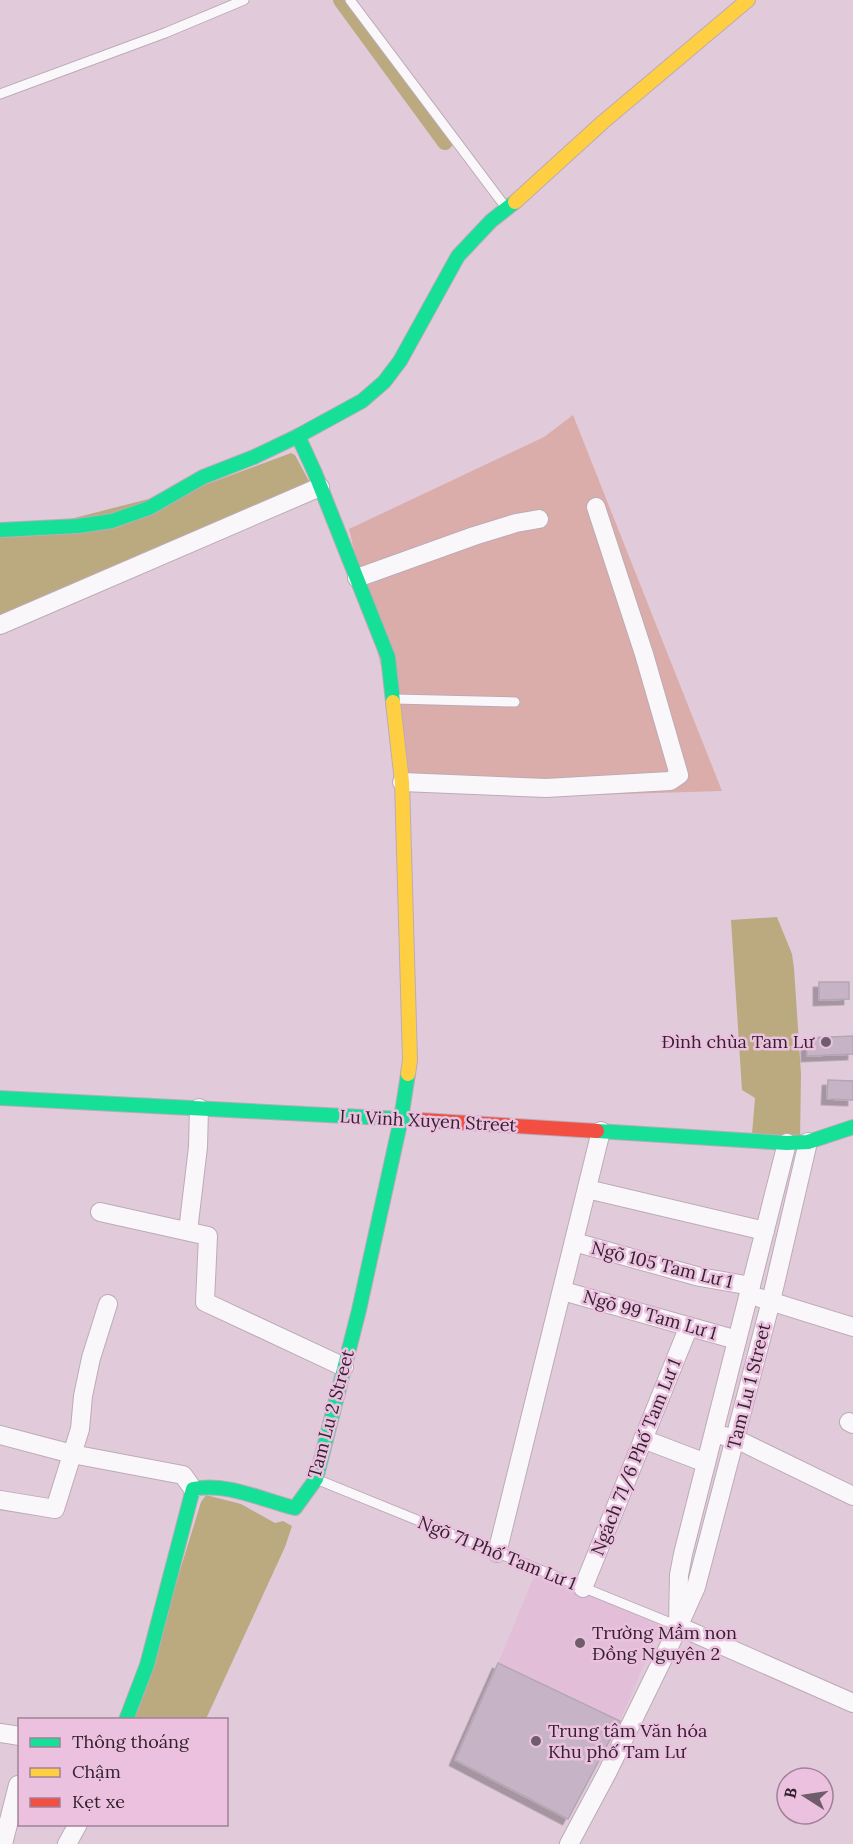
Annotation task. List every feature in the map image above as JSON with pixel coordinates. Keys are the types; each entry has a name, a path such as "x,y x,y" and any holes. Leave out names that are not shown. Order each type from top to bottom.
{"street":[{"path":"0,530 78,526 112,521 149,508 203,477 254,457 298,436 362,401 384,382 400,361 458,256 491,221 507,210 603,122 748,0"},
{"name":"Tam Lu 2 Street","path":"193,1489 201,1486 227,1489 295,1508 316,1479 345,1367 401,1119 410,1060 402,782 388,657 318,480 298,436"},
{"path":"0,625 318,480"},
{"path":"402,782 546,788 670,781 679,775 644,654 596,507"},
{"path":"357,578 474,536 516,523 539,519"},
{"name":"Lu Vinh Xuyen Street","path":"0,1098 401,1119 787,1143 807,1142 853,1127"},
{"path":"188,1232 198,1147 199,1108"},
{"path":"497,1553 601,1131"},
{"name":"Tam Lu 1 Street","path":"569,1844 607,1773 696,1587 771,1301 807,1142"},
{"name":"Tam Lu 1 Street","path":"678,1626 679,1575 683,1554 787,1143"},
{"path":"587,1189 765,1231"},
{"path":"100,1212 208,1236 206,1302 345,1367"},
{"name":"Ngõ 105 Tam Lư 1","path":"574,1242 750,1290 771,1301 853,1327"},
{"name":"Ngõ 99 Tam Lư 1","path":"563,1291 737,1340"},
{"path":"0,1500 56,1509 80,1429 83,1396 91,1358 108,1304"},
{"name":"Ngách 71/6 Phố Tam Lư 1","path":"583,1588 689,1326"},
{"path":"713,1434 736,1439 853,1496"},
{"path":"0,1435 72,1454 183,1475 193,1489 147,1665 126,1718"},
{"path":"643,1440 706,1463"},
{"path":"678,1626 853,1703"},
{"path":"0,1732 18,1736"},
{"path":"3,1844 18,1785"},
{"path":"67,1844 77,1826"}],"lane":[{"path":"0,94 165,33 244,0"},
{"path":"350,0 507,210"},
{"path":"393,699 515,702"},
{"name":"Ngõ 71 Phố Tam Lư 1","path":"316,1479 678,1626"}],"shaded area":[{"path":"573,415 722,791 558,796 410,792 349,529 544,437"},
{"path":"291,453 295,455 310,483 0,618 0,537 207,484"},
{"path":"777,917 792,954 794,968 801,1074 800,1142 752,1134 755,1098 742,1090 731,920"},
{"path":"206,1495 241,1504 275,1523 283,1521 292,1526 285,1547 206,1718 135,1718 201,1502"},
{"name":"Trường Mầm non Đồng Nguyên 2","path":"535,1574 662,1623 620,1721 498,1663"}],"building":[{"path":"819,982 849,982 849,999 819,1000"},
{"path":"853,1036 853,1054 807,1056 807,1038"},
{"path":"828,1080 853,1081 853,1100 827,1099"},
{"name":"Trung tâm Văn hóa Khu phố Tam Lư","path":"498,1663 620,1721 568,1819 455,1760"}],"waterway":[{"path":"341,0 445,142"}],"traffic: fast":[{"path":"0,530 78,526 112,521 149,508 203,477 254,457 298,436 362,401 384,382 400,361 458,256 491,221 515,202"},
{"path":"298,436 388,657 393,702"},
{"path":"127,1718 147,1665 193,1489 206,1487 232,1490 295,1508 316,1479 359,1310 401,1119 408,1074"},
{"path":"0,1098 421,1120"},
{"path":"597,1131 787,1143 808,1142 853,1127"}],"traffic: slow":[{"path":"515,202 603,122 748,0"},
{"path":"393,702 402,782 410,1060 408,1074"}],"traffic: jam":[{"path":"421,1120 597,1131"}],"place":[{"name":"Đình chùa Tam Lư","path":"826,1042"},
{"name":"Trường Mầm non Đồng Nguyên 2","path":"580,1643"},
{"name":"Trung tâm Văn hóa Khu phố Tam Lư","path":"536,1741"}]}
